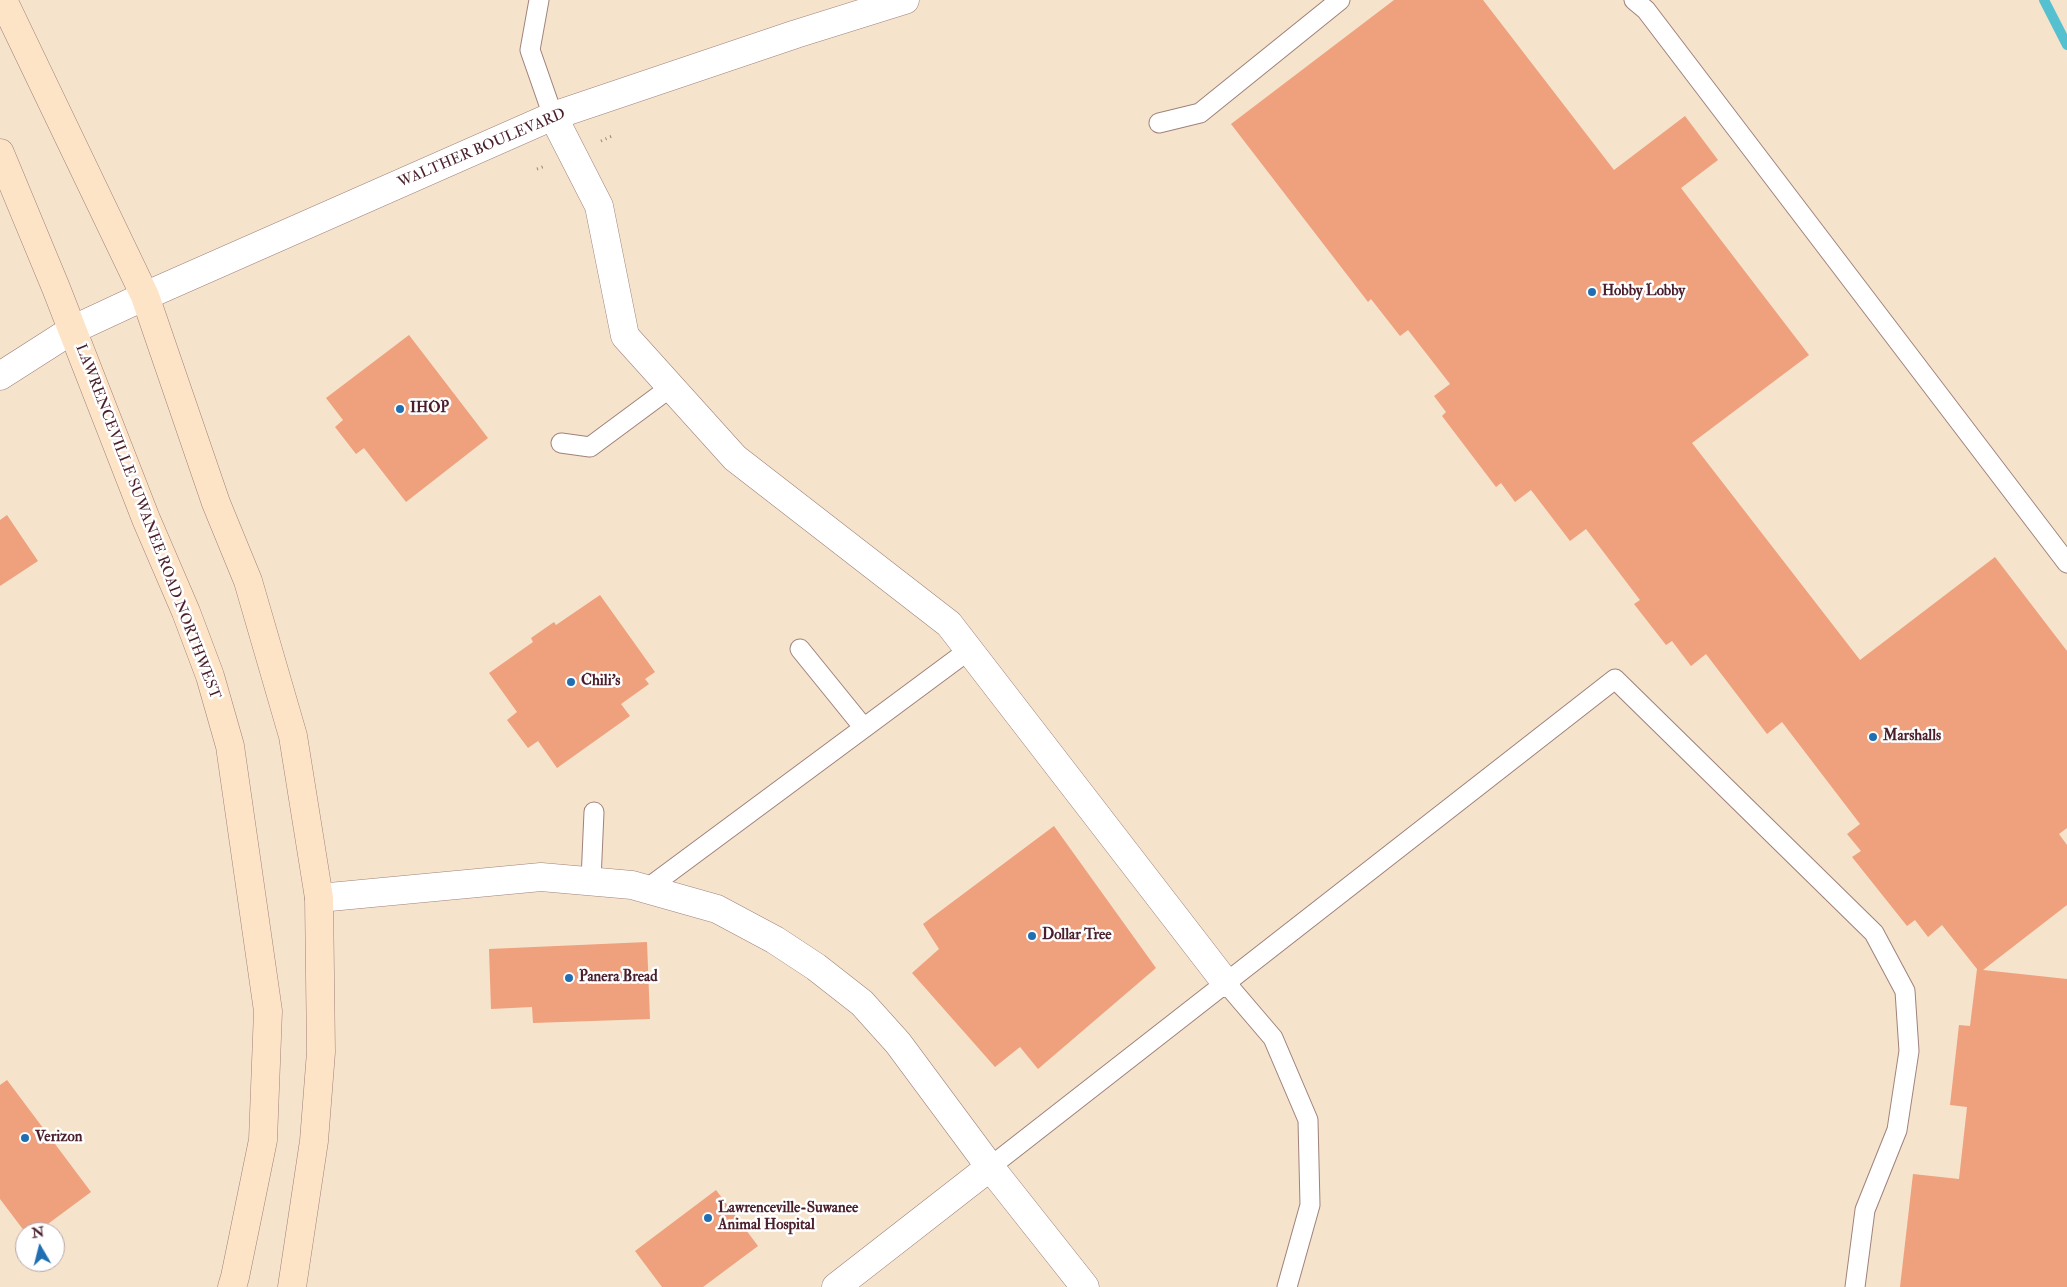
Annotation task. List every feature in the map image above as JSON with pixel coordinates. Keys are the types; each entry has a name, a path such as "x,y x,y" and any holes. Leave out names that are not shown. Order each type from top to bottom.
{"main road":[{"path":"3,0 145,296 216,503 251,590 293,736 319,898 321,1052 314,1142 292,1287"},
{"name":"LAWRENCEVILLE SUWANEE ROAD NORTHWEST","path":"0,153 210,676 230,746 268,1011 263,1140 236,1277 232,1287"}],"street":[{"name":"WALTHER BOULEVARD","path":"0,376 72,330 553,116 796,34 905,0"},
{"path":"553,116 599,206 625,336 735,458 949,624 1226,983"},
{"path":"319,898 542,877 592,880 648,888 717,909 775,940 816,967 862,1003 898,1043 990,1167 1085,1287"},
{"path":"836,1287 990,1167"}],"lane":[{"path":"539,0 530,50 553,116"},
{"path":"1159,123 1200,113 1340,0"},
{"path":"1634,0 1646,10 2067,563"},
{"path":"561,443 590,447 671,387"},
{"path":"800,649 864,728"},
{"path":"648,888 969,650"},
{"path":"990,1167 1615,678 1874,933 1905,991 1909,1051 1897,1130 1865,1210 1855,1287"},
{"path":"592,880 594,812"},
{"path":"1226,983 1273,1038 1308,1120 1310,1205 1288,1287"}],"building":[{"path":"1394,0 1483,0 1614,170 1685,116 1718,160 1681,188 1809,355 1692,443 1860,660 1995,557 2067,651 2067,828 2059,834 2067,845 2067,905 1983,970 2067,979 2067,1287 1900,1287 1913,1174 1959,1179 1967,1107 1950,1105 1959,1025 1970,1026 1977,969 1942,925 1928,937 1915,920 1907,926 1852,857 1861,851 1847,834 1860,824 1782,722 1767,734 1706,654 1691,666 1672,641 1666,645 1634,604 1640,600 1586,529 1570,541 1531,490 1515,502 1501,483 1496,487 1442,416 1446,412 1434,396 1450,384 1408,330 1400,336 1371,299 1368,302 1231,124"},
{"name":"IHOP","path":"409,335 488,438 406,502 364,448 356,454 335,427 343,420 326,398"},
{"path":"7,515 38,561 0,586 0,520"},
{"name":"Chili's","path":"600,595 655,672 645,679 649,684 621,704 630,716 557,768 538,741 528,748 507,720 517,712 489,673 533,642 531,638 554,622 556,625"},
{"name":"Dollar Tree","path":"1054,826 1156,968 1038,1069 1020,1047 995,1067 912,973 939,949 923,924"},
{"name":"Panera Bread","path":"647,942 650,1019 533,1023 532,1007 491,1009 489,949"},
{"name":"Verizon","path":"7,1080 91,1192 50,1222 17,1222 0,1199 0,1085"},
{"name":"Lawrenceville-Suwanee Animal Hospital","path":"716,1190 758,1246 703,1287 662,1287 635,1251"}],"waterway":[{"path":"2044,0 2067,45"}],"place":[{"name":"Hobby Lobby","path":"1592,292"},
{"name":"IHOP","path":"400,409"},
{"name":"Chili's","path":"571,682"},
{"name":"Marshalls","path":"1873,737"},
{"name":"Dollar Tree","path":"1032,936"},
{"name":"Panera Bread","path":"569,978"},
{"name":"Verizon","path":"25,1138"},
{"name":"Lawrenceville-Suwanee Animal Hospital","path":"708,1218"}]}
